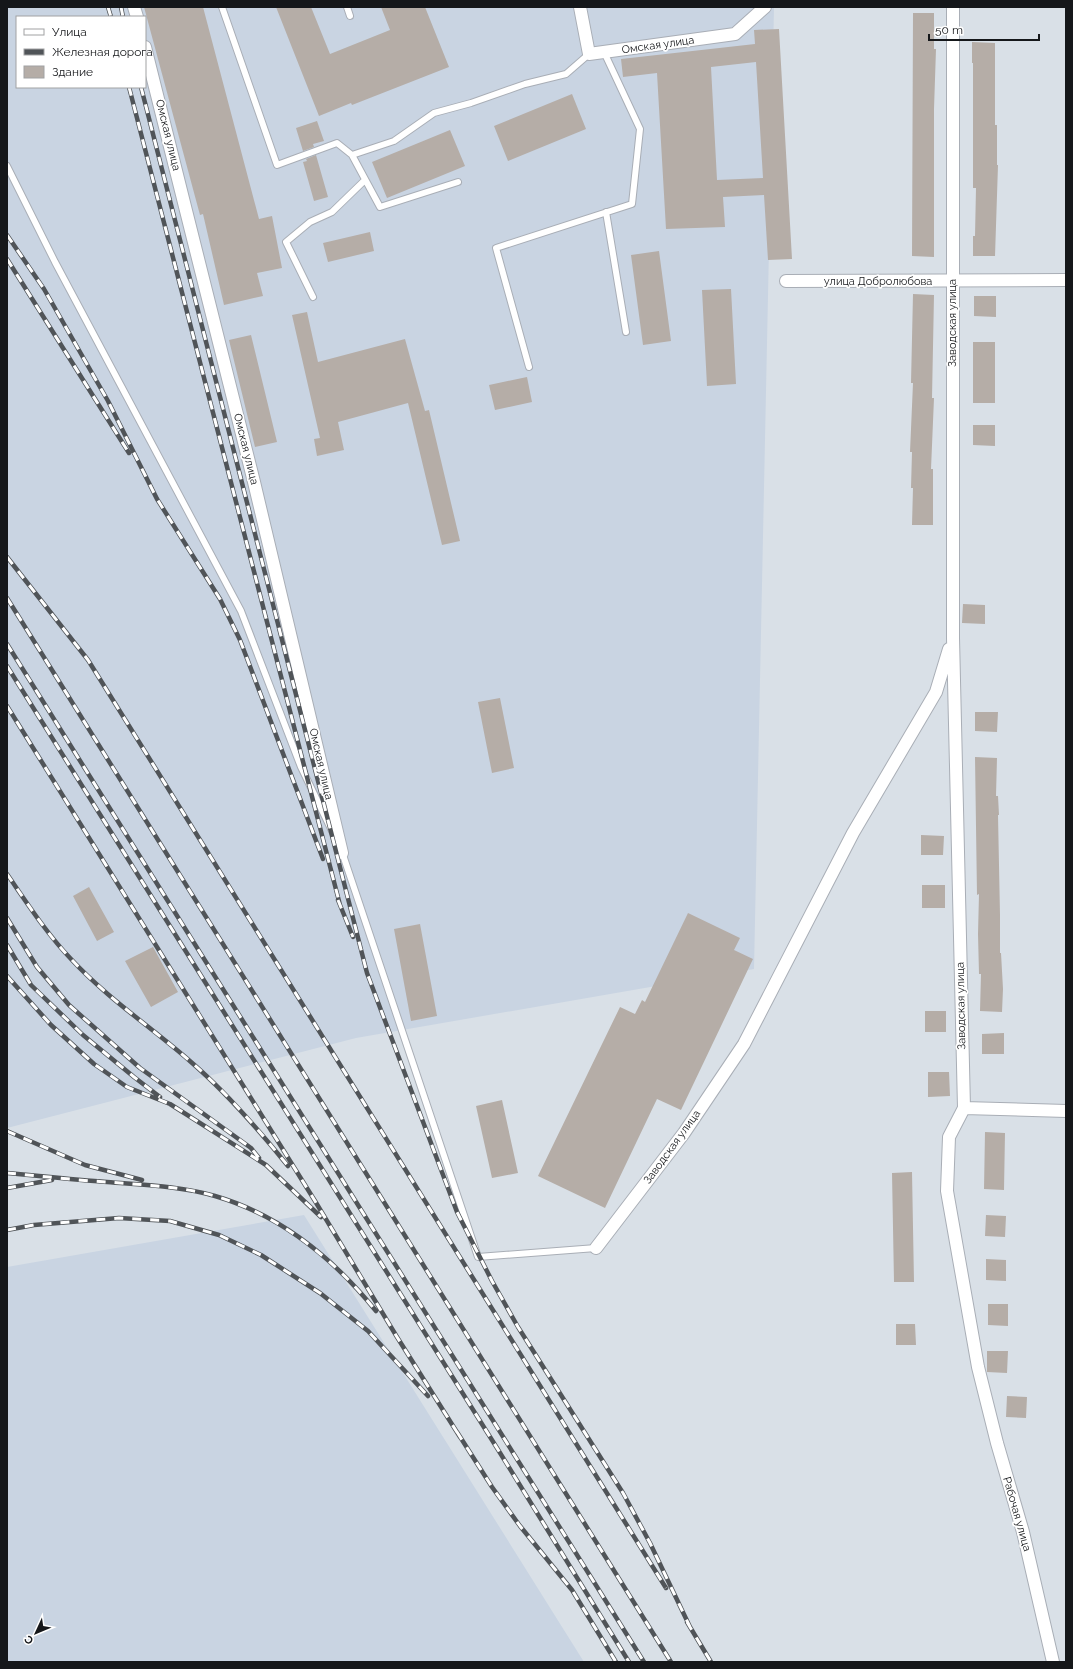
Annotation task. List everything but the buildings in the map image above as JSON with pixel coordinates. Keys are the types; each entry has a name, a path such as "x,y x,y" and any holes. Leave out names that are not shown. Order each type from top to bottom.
{"street":[{"path":"580,7 589,54"},
{"name":"Омская улица","path":"589,54 735,34 765,7"},
{"name":"Заводская улица","path":"953,7 953,638 964,1108 950,1137 947,1191 978,1367"},
{"name":"Омская улица","path":"146,51 254,482 342,853"},
{"name":"улица Добролюбова","path":"786,281 1066,280"},
{"name":"Заводская улица","path":"596,1248 684,1133 744,1044 853,833 936,692 953,638"},
{"path":"964,1108 1066,1111"},
{"name":"Рабочая улица","path":"978,1367 997,1443 1023,1532 1053,1662"}],"lane":[{"path":"222,7 277,165 337,142 352,154 380,207 458,182"},
{"path":"347,7 350,16"},
{"path":"529,367 496,248 632,204 640,129 604,52"},
{"path":"352,154 394,141 434,113 471,103 525,84 566,74 589,54"},
{"path":"7,166 55,262 241,611 300,766 342,853 478,1257 596,1248"},
{"path":"312,297 286,242 310,222 332,212 365,180"},
{"path":"606,212 626,332"}],"shaded area":[{"path":"7,7 774,7 754,969 356,1038 7,1128"},
{"path":"304,1215 584,1662 7,1662 7,1267"}],"railway":[{"path":"108,7 111,16"},
{"path":"121,7 123,16"},
{"path":"129,88 340,905"},
{"path":"141,88 367,973 457,1212 492,1281 518,1327 623,1493 650,1543 690,1627"},
{"path":"7,235 44,289 108,401 157,499 220,599 240,640 323,859"},
{"path":"7,259 129,453"},
{"path":"7,557 88,660 666,1588"},
{"path":"7,598 671,1662"},
{"path":"7,644 644,1662"},
{"path":"7,666 497,1448 629,1662"},
{"path":"7,706 460,1437"},
{"path":"7,874 45,929 71,959 99,987 176,1049 217,1086 242,1112 288,1166"},
{"path":"338,900 353,937"},
{"path":"7,918 37,967 69,1005 140,1068 251,1148 259,1158"},
{"path":"7,945 31,985 83,1035 160,1097"},
{"path":"7,976 51,1025 94,1064 127,1087 170,1104 266,1165 321,1217"},
{"path":"7,1131 85,1165 142,1180"},
{"path":"7,1173 175,1188 215,1196 239,1204 262,1215 304,1241 342,1274 376,1311"},
{"path":"7,1188 52,1180"},
{"path":"7,1230 34,1225 119,1218 170,1221 219,1235 261,1255 320,1293 368,1331 428,1396"},
{"path":"457,1432 492,1487 520,1526 572,1590 616,1662"},
{"path":"687,1622 711,1662"}]}
